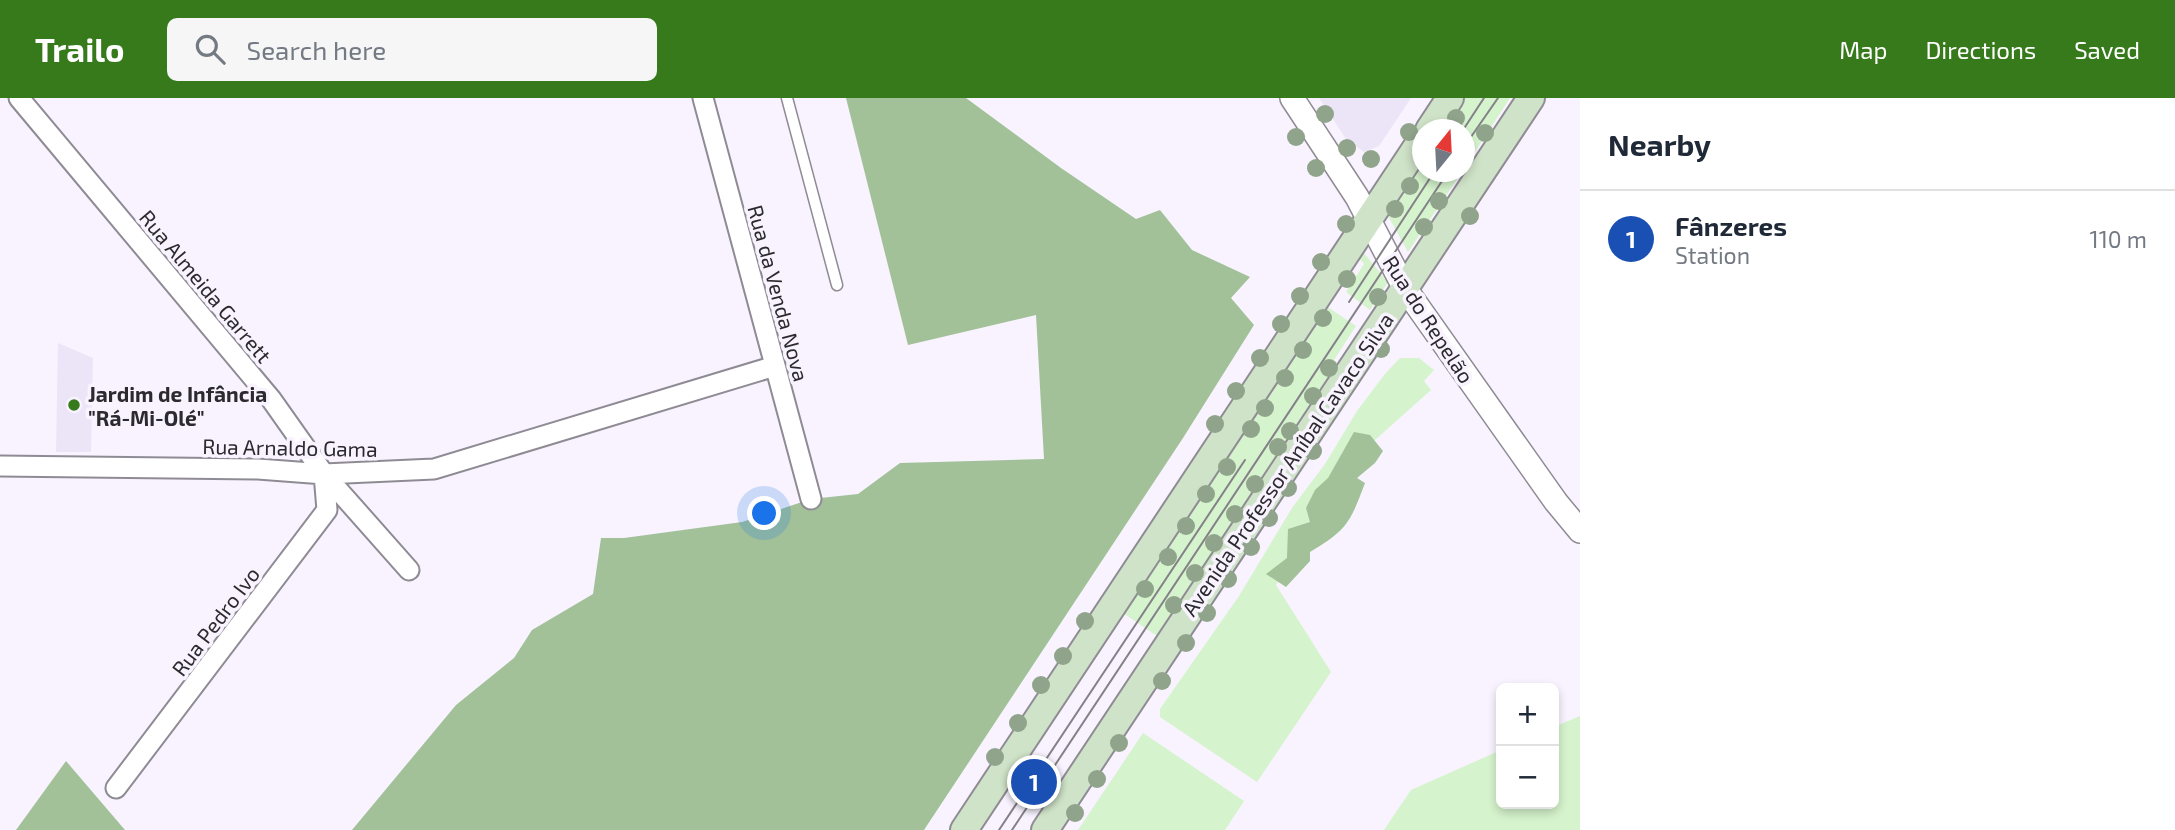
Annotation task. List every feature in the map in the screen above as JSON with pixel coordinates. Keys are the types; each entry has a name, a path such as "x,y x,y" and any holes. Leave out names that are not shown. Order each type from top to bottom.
{"main road":[{"path":"1436,119 1450,98"},
{"name":"Avenida Professor Aníbal Cavaco Silva","path":"1045,830 1531,98"},
{"path":"964,830 1412,155"}],"street":[{"name":"Rua Almeida Garrett","path":"19,98 271,399 324,474 409,570"},
{"name":"Rua da Venda Nova","path":"705,98 810,499"},
{"name":"Rua do Repelão","path":"1292,98 1357,197 1404,287 1556,502 1580,531"},
{"name":"Rua Arnaldo Gama","path":"0,466 258,469 324,474 434,469 775,366"},
{"name":"Rua Pedro Ivo","path":"116,788 327,510 324,474"}],"lane":[{"path":"787,98 837,285"}],"shaded area":[{"path":"1319,98 1411,98 1379,146 1364,152 1346,139"},
{"name":"Jardim de Infância \"Rá-Mi-Olé\"","path":"58,343 93,358 91,452 56,452"}],"green space":[{"path":"846,98 966,98 1136,219 1160,210 1192,250 1250,277 1231,298 1254,325 1183,438 924,830 352,830 456,705 514,658 532,630 593,594 601,538 624,538 742,522 811,499 858,494 900,463 1044,459 1036,315 908,345"},
{"path":"1464,98 1510,98 1475,152 1475,119 1450,119"},
{"path":"1412,176 1412,182 1455,182 1408,252 1387,214"},
{"path":"1363,252 1388,282 1370,310 1346,292 1364,264 1358,257"},
{"path":"1326,306 1356,326 1334,360 1338,364 1157,636 1120,611"},
{"path":"1400,358 1419,358 1434,370 1424,381 1431,390 1375,440 1276,585 1331,672 1257,782 1160,717 1160,709 1239,596 1292,508 1325,464 1357,411"},
{"path":"1354,432 1370,435 1383,451 1375,463 1357,478 1365,483 1351,517 1332,538 1310,552 1310,561 1286,587 1266,574 1287,558 1288,529 1310,522 1306,508 1315,490 1328,478"},
{"path":"1580,716 1580,830 1384,830 1411,790 1496,752 1496,809 1559,809 1559,725"},
{"path":"1143,733 1244,801 1225,830 1078,830"},
{"path":"66,761 125,830 16,830"}],"tram line":[{"path":"1470,119 1484,98"},
{"path":"1475,131 1498,98"},
{"path":"1349,302 1427,182"},
{"path":"1012,830 1441,182"},
{"path":"999,830 1245,460"}],"place":[{"name":"Jardim de Infância \"Rá-Mi-Olé\"","path":"74,405"},
{"name":"Fânzeres","path":"1034,782"}]}
